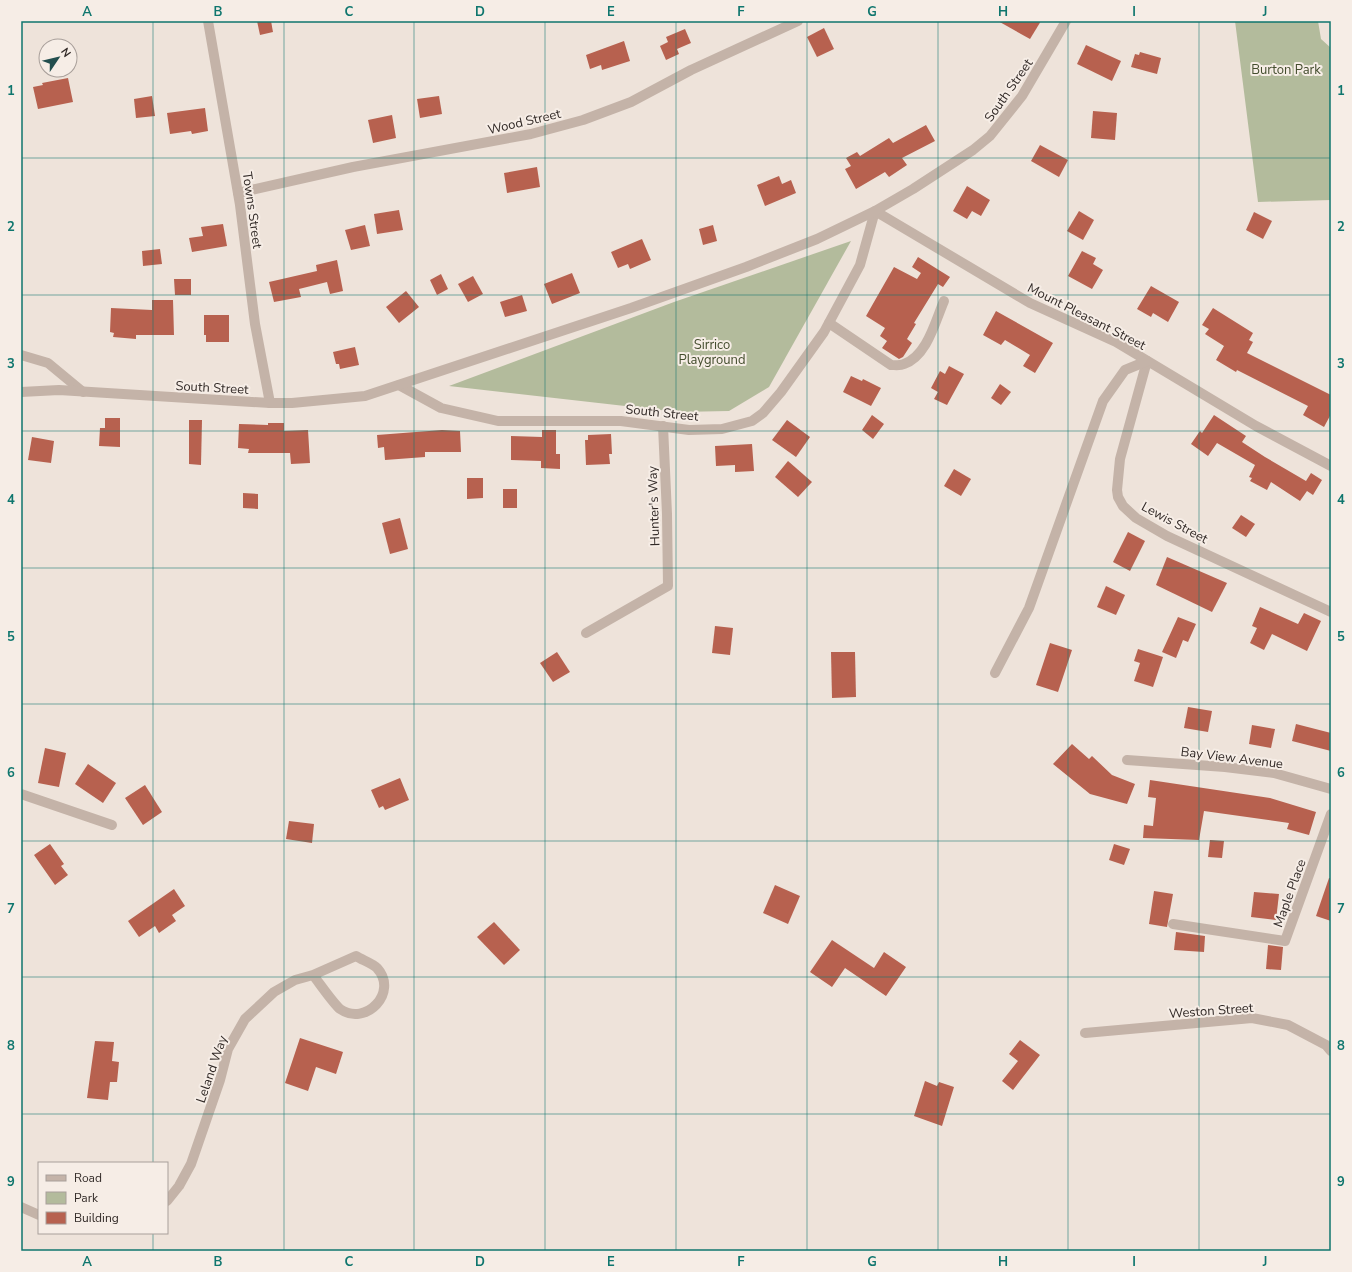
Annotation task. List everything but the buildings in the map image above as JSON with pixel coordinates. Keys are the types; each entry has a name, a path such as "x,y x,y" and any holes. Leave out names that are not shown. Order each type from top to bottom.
{"street":[{"name":"Towns Street","path":"208,21 238,193 255,324 270,403"},
{"name":"Wood Street","path":"238,193 353,167 532,134 583,120 631,102 691,70 798,21"},
{"name":"South Street","path":"21,392 59,390 270,403 292,403 365,396 631,308 746,267 817,239 875,211 955,162 990,136 1022,96 1066,21"},
{"name":"South Street","path":"399,385 440,408 498,421 621,421 689,430 722,429 752,422 763,413 781,392 829,323 860,265 875,211"},
{"name":"Mount Pleasant Street","path":"875,211 1030,303 1116,342 1256,426 1331,466"},
{"path":"829,323 891,365 903,365 916,358 928,339 944,301"},
{"path":"21,355 48,363 83,392"},
{"path":"995,673 1029,608 1103,401 1125,370 1147,361"},
{"name":"Lewis Street","path":"1147,361 1120,459 1117,490 1118,497 1123,506 1136,518 1167,536 1331,612"},
{"name":"Hunter's Way","path":"586,633 668,586 663,426"},
{"name":"Bay View Avenue","path":"1127,760 1225,767 1274,773 1331,789"},
{"path":"21,794 112,825"},
{"name":"Maple Place","path":"1173,924 1285,942 1331,814"},
{"name":"Leland Way","path":"168,1200 186,1175 196,1153 220,1080 228,1049 244,1019 274,992 295,980 313,975 356,956 377,968 385,985 382,999 370,1010 356,1015 340,1009 313,975"},
{"name":"Weston Street","path":"1085,1033 1252,1018 1288,1025 1326,1045 1331,1051"},
{"path":"21,1207 38,1215"}],"green space":[{"name":"Burton Park","path":"1235,21 1318,21 1321,39 1331,48 1331,200 1258,202"},
{"name":"Sirrico Playground","path":"851,241 769,387 729,411 678,412 449,386 674,302"}]}
